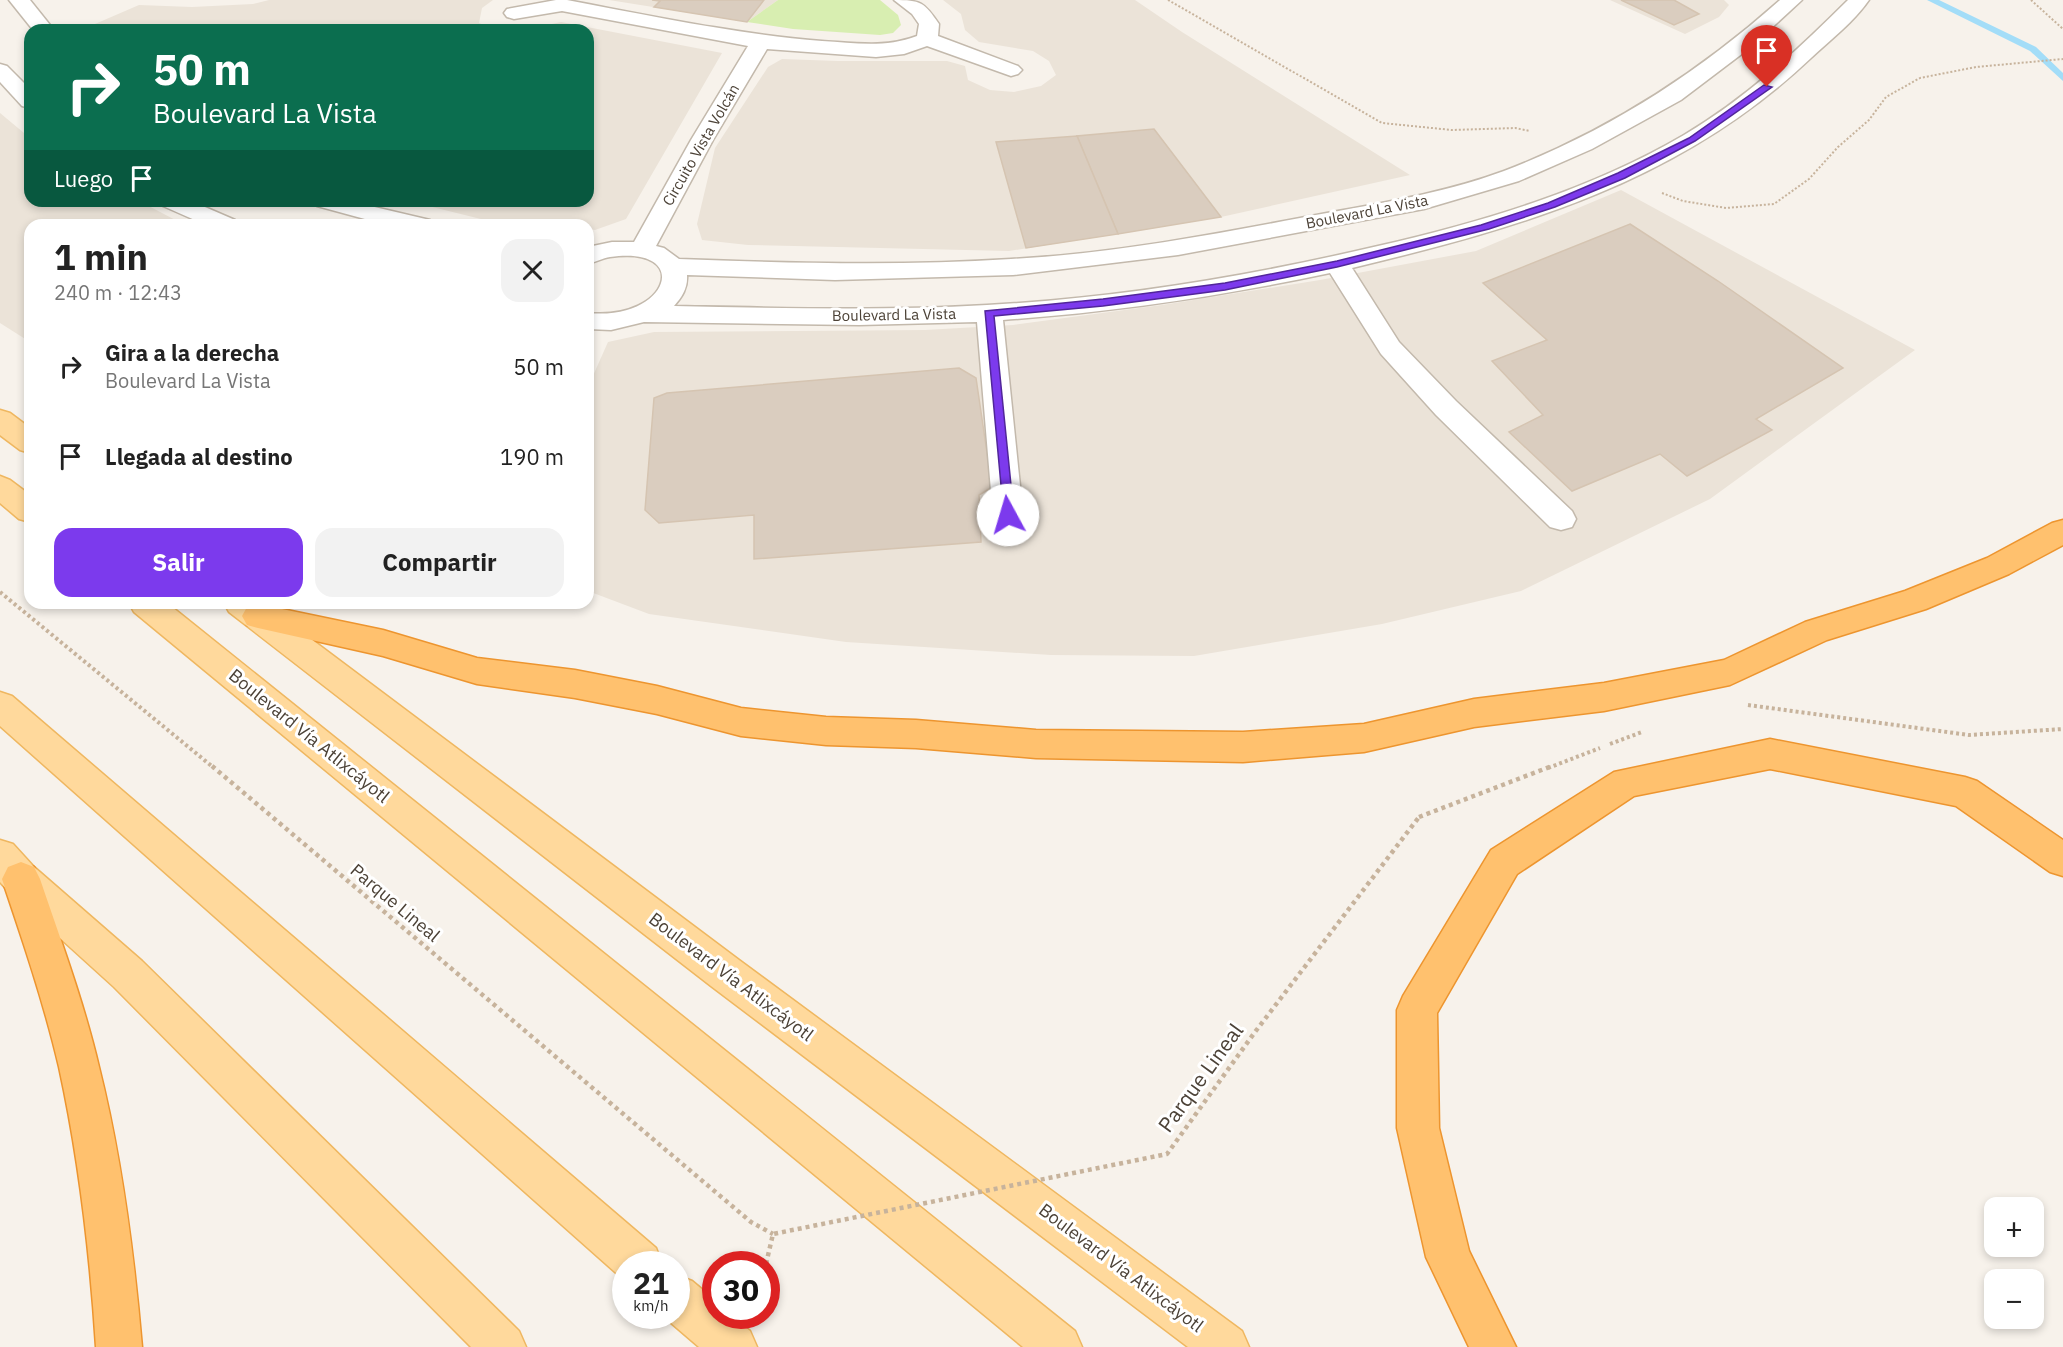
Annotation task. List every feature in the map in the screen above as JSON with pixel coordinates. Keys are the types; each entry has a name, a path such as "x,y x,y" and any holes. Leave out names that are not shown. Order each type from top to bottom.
{"highway":[{"path":"249,610 477,671 575,684 741,722 826,731 916,734 1036,744 1243,747 1365,738 1474,713 1604,697 1730,672 1816,632 1915,600 1998,566 2063,531"},
{"path":"1493,1347 1448,1257 1420,1138 1417,1010 1504,862 1626,783 1770,754 1965,792 2063,860"},
{"path":"11,867 51,967 79,1066 101,1181 120,1347"}],"main road":[{"path":"0,420 24,438"},
{"path":"0,487 24,506"},
{"name":"Boulevard Vía Atlixcáyotl","path":"152,609 1059,1347"},
{"name":"Boulevard Vía Atlixcáyotl","path":"249,610 725,973 1226,1347"},
{"path":"0,706 625,1251"},
{"path":"11,867 128,974 503,1347"},
{"path":"690,1309 734,1347"}],"street":[{"path":"19,0 39,24"},
{"path":"904,0 919,10 929,24 927,39"},
{"name":"Boulevard La Vista","path":"673,267 836,272 1013,267 1178,248 1424,202 1511,176 1584,144 1673,95 1744,44 1800,10 1859,0"},
{"path":"514,13 565,3 760,42 876,51 904,48 927,39 1011,70"},
{"name":"Boulevard La Vista","path":"644,314 821,317 988,313 1103,303 1225,286 1337,264 1485,227 1552,205 1622,176 1692,140 1767,87 1800,10"},
{"name":"Circuito Vista Volcán","path":"642,249 702,140 760,42"},
{"path":"0,70 24,94"},
{"path":"185,207 212,219"},
{"path":"344,207 392,219"},
{"path":"594,253 620,248 642,249 660,255 673,267 675,284 665,300 644,314 616,322 594,321"},
{"path":"1337,264 1390,348 1446,408 1561,519"},
{"path":"988,313 1008,515"}],"path":[{"path":"1168,0 1382,123 1452,130 1515,128"},
{"path":"2031,0 2063,29"},
{"path":"1661,193 1683,201 1726,208 1774,204 1809,179 1838,147 1869,120 1886,98 1920,78 1976,67 2063,59"},
{"name":"Parque Lineal","path":"0,592 272,816 752,1222 773,1234 1167,1154 1255,1032 1419,817"},
{"path":"769,1251 773,1234"}],"shaded area":[{"path":"269,0 493,0 482,8 479,23 481,24 95,24 139,5 192,7 253,4"},
{"path":"609,0 778,0 747,22"},
{"path":"943,0 1135,0 1410,175 1221,217 1009,251 748,245 702,240 697,224 715,148 768,67 782,59 947,61 965,66 968,80 990,90 1014,92 1041,86 1056,75 1049,61 1033,51 979,42 965,30 961,14"},
{"path":"1610,0 1724,0 1729,5 1719,17 1685,34"},
{"path":"594,28 722,53 626,219 595,230 594,219 481,219 432,207 594,207"},
{"path":"0,113 24,133 24,207 150,207 174,219 24,219 24,338 0,323"},
{"path":"1621,190 1915,350 1710,499 1521,591 1382,624 1194,656 1051,655 846,642 649,614 594,593 594,374 608,342 654,332 925,330 1013,325 1162,305 1320,280 1476,251"}],"green space":[{"path":"778,0 880,0 898,15 901,25 893,33 880,35 793,29 747,22"}],"building":[{"path":"652,0 764,0 747,22 654,7 660,1"},
{"path":"1621,0 1674,0 1699,14 1674,25"},
{"path":"1154,129 1221,217 1118,234 1077,136"},
{"path":"1077,136 1118,234 1026,248 996,142"},
{"path":"1630,224 1718,281 1843,368 1756,419 1772,430 1687,476 1660,454 1572,491 1509,432 1543,415 1492,361 1547,340 1483,283"},
{"path":"959,368 976,378 992,487 979,495 981,542 754,559 754,515 659,523 645,510 654,398 667,393"}],"waterway":[{"path":"1932,0 2033,49 2063,78"}],"route":[{"path":"1008,515 988,313 1103,303 1225,286 1337,264 1485,227 1552,205 1622,176 1692,140 1767,87"}]}
